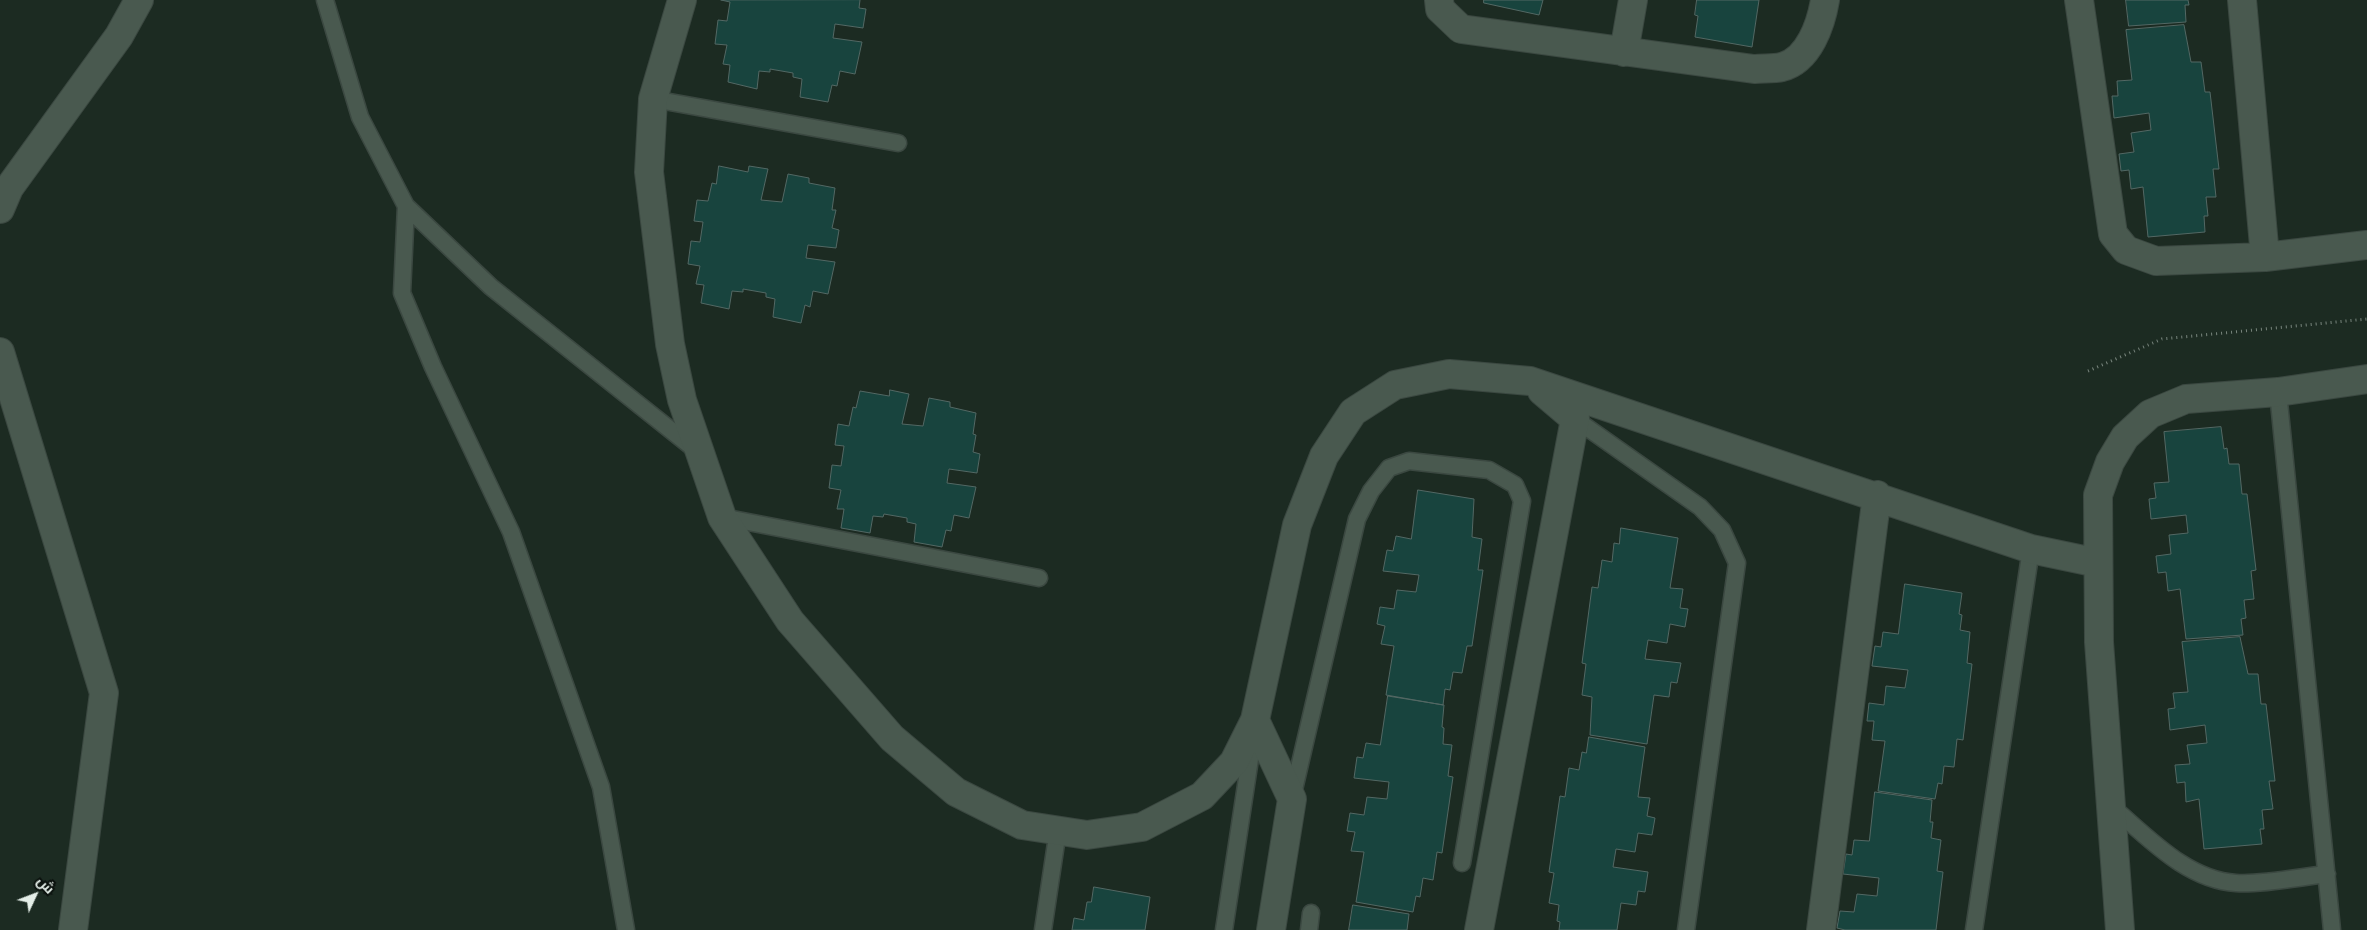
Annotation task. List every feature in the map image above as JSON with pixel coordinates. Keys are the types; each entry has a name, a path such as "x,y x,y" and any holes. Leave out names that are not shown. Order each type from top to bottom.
{"street":[{"path":"0,209 9,188 118,36 139,0"},
{"path":"682,0 653,99 649,172 670,344 682,400 722,518 790,621 892,738 956,792 1022,825 1087,835 1142,827 1202,796 1234,762 1255,720 1297,525 1324,456 1353,412 1395,385 1449,374 1530,381 2032,549 2098,563"},
{"path":"1439,0 1440,9 1461,29 1754,69 1784,66 1805,52 1821,23 1825,0"},
{"path":"1624,52 1633,0"},
{"path":"2079,0 2113,234 2126,250 2156,261 2265,257 2367,246"},
{"path":"2242,0 2265,257"},
{"path":"0,352 104,693 73,930"},
{"path":"2120,930 2099,642 2098,495 2110,462 2125,437 2150,414 2186,399 2278,392 2367,379"},
{"path":"1480,930 1575,419 1530,381"},
{"path":"1821,930 1877,496"},
{"path":"1255,720 1292,799 1271,930"}],"lane":[{"path":"325,0 360,117 406,206 492,287 701,455"},
{"path":"653,99 898,143"},
{"path":"406,206 402,293 433,367 511,532 601,787 626,930"},
{"path":"2278,392 2332,930"},
{"path":"1575,419 1665,480 1700,507 1722,530 1737,563 1686,930"},
{"path":"1292,799 1357,519 1371,491 1389,468 1409,461 1489,470 1515,485 1522,501 1462,862"},
{"path":"722,518 1039,578"},
{"path":"1974,930 2032,549"},
{"path":"1224,930 1255,720"},
{"path":"2111,806 2182,864 2200,874 2220,881 2237,883 2327,874"},
{"path":"1043,930 1058,830"},
{"path":"1309,930 1311,913"}],"path":[{"path":"2088,371 2162,339 2367,319"}],"building":[{"path":"721,0 860,0 859,8 866,9 863,28 835,24 833,38 862,42 855,74 840,71 837,86 832,85 828,102 800,97 802,79 793,77 793,73 770,69 770,72 759,71 757,89 728,82 730,65 723,64 727,45 715,44 718,20 727,21 730,2"},
{"path":"1484,0 1543,0 1539,15 1484,3"},
{"path":"1697,0 1759,0 1752,47 1695,37 1698,16 1695,15"},
{"path":"2126,0 2188,0 2189,5 2185,5 2186,22 2129,26"},
{"path":"2184,25 2191,62 2201,62 2205,92 2210,92 2219,169 2213,169 2216,197 2206,197 2208,216 2204,216 2205,232 2148,237 2143,187 2131,189 2129,170 2121,171 2119,154 2134,152 2131,133 2151,130 2149,113 2114,118 2112,96 2118,96 2117,81 2132,80 2126,30"},
{"path":"719,166 748,172 749,166 768,169 761,200 782,202 788,174 809,178 809,183 835,188 832,210 836,210 832,228 839,230 836,248 808,245 806,258 835,262 828,294 813,291 810,307 805,305 801,323 773,317 775,299 766,297 766,293 743,289 743,292 732,291 729,309 701,303 704,285 696,284 700,266 688,264 691,241 700,242 703,222 694,221 697,200 708,201 712,183 716,184"},
{"path":"890,390 909,394 902,424 923,426 929,398 950,402 950,407 976,413 973,434 976,435 973,452 980,454 977,473 949,469 947,483 976,487 969,518 954,515 951,531 946,530 942,547 914,542 916,524 907,522 907,518 884,514 883,517 873,516 870,533 841,528 844,509 837,509 841,490 829,488 832,465 841,466 844,446 835,445 838,424 849,426 853,407 856,408 860,391 889,396"},
{"path":"2221,427 2224,449 2227,448 2229,464 2239,464 2242,494 2247,494 2256,570 2251,571 2254,599 2244,600 2246,618 2241,619 2243,635 2186,639 2180,589 2168,591 2166,572 2158,573 2156,556 2171,554 2169,535 2188,533 2186,515 2151,519 2149,499 2156,498 2154,483 2169,482 2164,432"},
{"path":"1418,490 1474,499 1472,537 1482,539 1478,570 1483,570 1472,646 1467,646 1462,673 1453,672 1450,690 1445,689 1443,705 1386,695 1394,646 1381,644 1385,626 1377,624 1380,607 1394,609 1397,590 1416,592 1419,575 1383,571 1387,550 1393,551 1396,536 1411,539"},
{"path":"1621,528 1678,538 1670,588 1683,589 1680,608 1688,609 1685,627 1670,624 1667,643 1648,640 1645,659 1681,663 1677,683 1671,682 1669,697 1654,695 1647,744 1590,735 1592,697 1582,695 1586,664 1582,663 1592,587 1598,588 1602,560 1612,562 1614,543 1619,544"},
{"path":"1905,584 1962,593 1959,614 1962,615 1960,630 1970,632 1967,663 1972,664 1963,740 1957,739 1954,767 1944,766 1942,784 1938,783 1935,799 1878,791 1885,741 1872,740 1874,721 1867,721 1869,703 1884,705 1886,686 1905,688 1908,670 1872,666 1875,646 1881,647 1883,632 1898,634"},
{"path":"2240,637 2248,674 2258,674 2261,704 2266,704 2275,781 2269,781 2273,809 2262,810 2264,829 2260,829 2262,844 2204,849 2199,799 2186,802 2185,782 2177,783 2175,765 2190,764 2187,745 2207,743 2205,725 2170,730 2168,709 2175,708 2173,693 2188,692 2182,642"},
{"path":"1388,696 1444,705 1443,744 1452,745 1448,776 1453,777 1442,853 1437,852 1433,880 1423,878 1420,897 1416,896 1413,912 1356,902 1364,852 1351,851 1355,832 1347,831 1350,813 1364,815 1367,797 1387,799 1389,782 1354,778 1357,757 1363,758 1366,743 1380,745"},
{"path":"1589,737 1645,747 1638,797 1650,798 1647,816 1655,818 1652,835 1638,833 1635,852 1616,849 1613,867 1648,872 1645,892 1638,891 1636,905 1621,903 1617,930 1559,930 1560,922 1557,921 1559,905 1549,903 1554,873 1549,872 1560,796 1565,797 1569,768 1579,770 1582,752 1586,753"},
{"path":"1875,792 1932,800 1930,822 1933,822 1931,838 1941,840 1937,871 1943,872 1936,930 1845,930 1837,928 1840,911 1854,912 1857,894 1877,896 1879,878 1843,874 1846,854 1852,855 1854,840 1869,841"},
{"path":"1094,887 1150,897 1145,930 1072,930 1074,918 1084,920 1087,902 1091,902"},
{"path":"1353,905 1409,914 1407,930 1349,930"}]}
